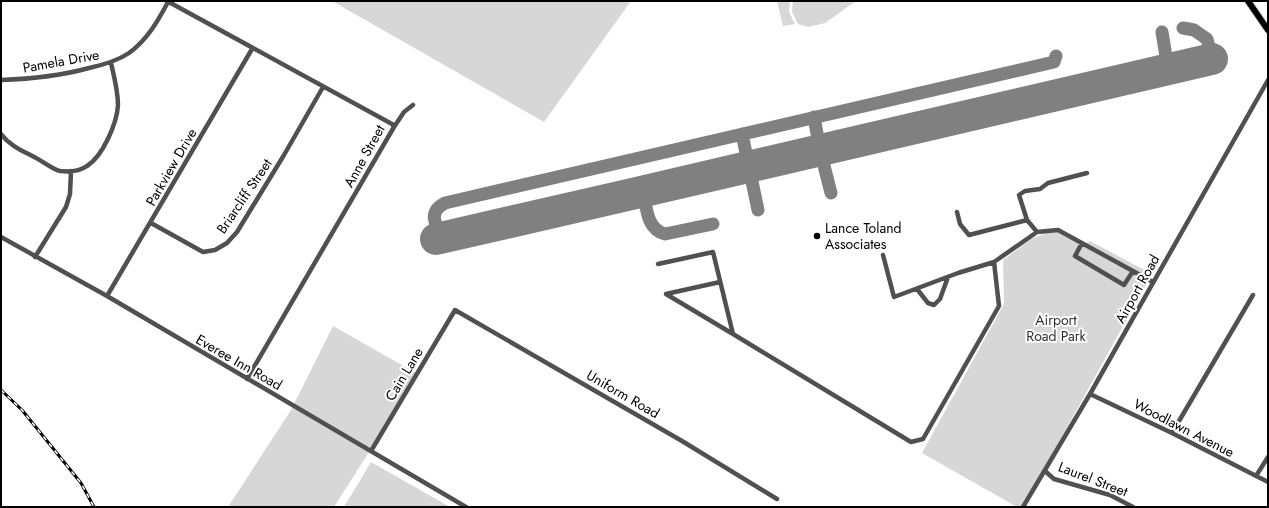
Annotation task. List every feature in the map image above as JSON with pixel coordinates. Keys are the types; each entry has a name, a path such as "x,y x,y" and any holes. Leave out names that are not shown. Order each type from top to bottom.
{"main road":[{"path":"1248,1 1268,30"}],"street":[{"name":"Anne Street","path":"167,1 252,49 392,124 394,127 247,379"},
{"name":"Pamela Drive","path":"1,80 32,79 69,73 111,63 129,53 146,38 159,20 167,1"},
{"name":"Parkview Drive","path":"107,296 252,49"},
{"path":"1,134 7,141 47,165 59,170 70,171 87,166 95,159 110,135 116,120 117,95 111,63"},
{"name":"Airport Road","path":"1023,507 1090,394 1268,80"},
{"name":"Briarcliff Street","path":"151,223 203,252 215,250 227,243 237,232 323,87"},
{"path":"394,127 404,112 413,105"},
{"path":"35,258 66,207 70,194 70,171"},
{"path":"1037,232 1027,220 1019,194 1025,191 1040,189 1048,183 1087,173"},
{"path":"957,212 960,224 969,235 1027,220"},
{"path":"883,255 894,297 994,262 1037,232 1058,230 1153,282"},
{"name":"Everee Inn Road","path":"1,237 35,258 107,296 466,507"},
{"path":"1082,243 1075,256 1124,285 1133,271"},
{"path":"658,264 713,252 732,334"},
{"path":"720,282 666,294 911,442 923,439 999,306 994,262"},
{"path":"917,289 928,303 934,305 940,299 948,277"},
{"path":"1172,433 1253,295"},
{"name":"Cain Lane","path":"371,451 455,310 457,311"},
{"name":"Uniform Road","path":"457,311 682,441 777,499"},
{"name":"Woodlawn Avenue","path":"1090,394 1172,433 1268,482"},
{"path":"1256,476 1268,457"},
{"name":"Laurel Street","path":"1045,471 1054,479 1110,495 1133,507"}],"green space":[{"path":"332,1 631,1 544,122"},
{"path":"777,1 790,1 789,12 795,24 783,26"},
{"path":"793,1 856,1 825,23 808,27 798,24 792,12"},
{"name":"Airport Road Park","path":"1052,231 1074,236 1086,243 1090,241 1150,273 1147,278 1149,279 1023,507 1017,507 922,453 1004,304 1003,260 1033,238"},
{"path":"333,326 416,373 334,507 228,507 291,410"},
{"path":"371,462 450,507 344,507"}],"taxiway":[{"path":"1183,28 1194,30 1207,39 1212,59"},
{"path":"1162,32 1168,69"},
{"path":"444,237 435,223 434,218 436,210 445,203 1054,62 1056,56"},
{"path":"814,117 820,150 831,193"},
{"path":"742,134 758,210"},
{"path":"643,192 648,217 654,227 665,234 713,224"}],"runway":[{"path":"436,239 1212,59"}],"railway":[{"path":"1,390 22,410 81,483 94,507"}],"place":[{"name":"Lance Toland Associates","path":"817,236"}]}
